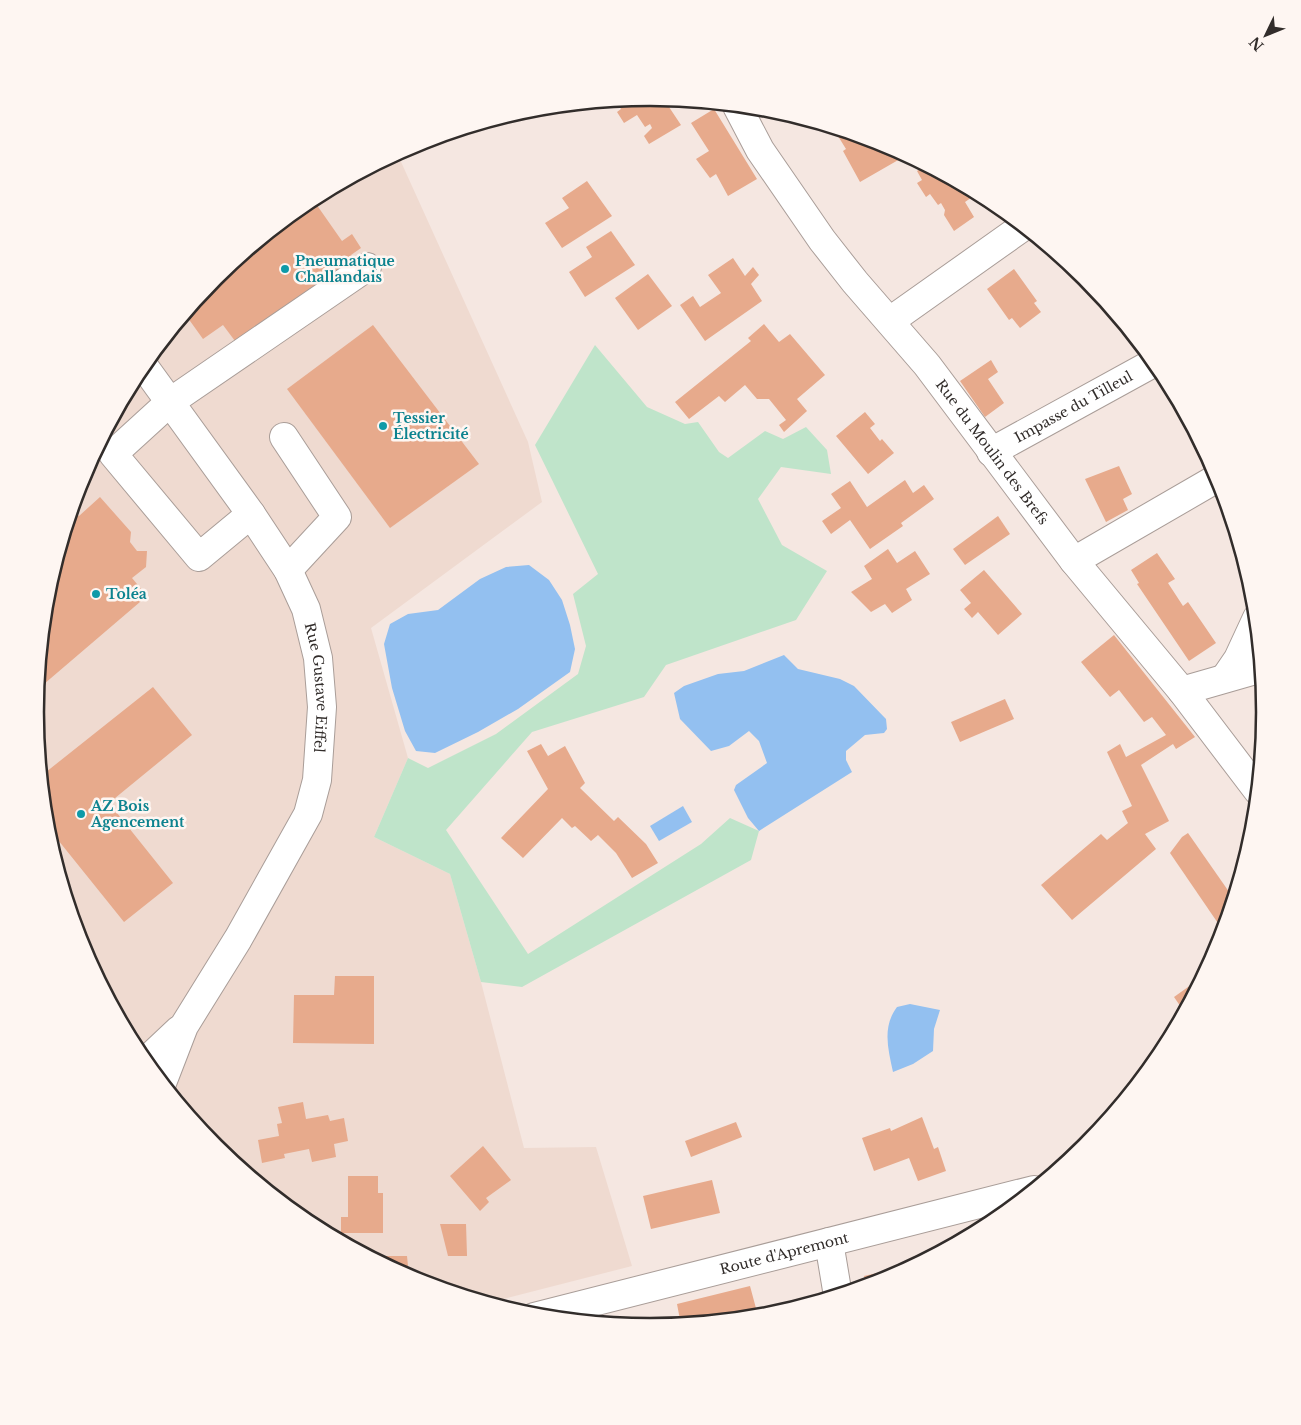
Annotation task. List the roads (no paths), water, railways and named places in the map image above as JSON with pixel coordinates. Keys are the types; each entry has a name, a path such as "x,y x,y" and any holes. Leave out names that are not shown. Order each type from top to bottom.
{"street":[{"name":"Rue du Moulin des Brefs","path":"740,113 760,150 791,198 854,282 927,365 1074,561 1182,691 1253,784"},
{"path":"890,321 1018,230"},
{"path":"251,514 199,557 112,454 170,402 367,267"},
{"name":"Impasse du Tilleul","path":"991,452 1148,366"},
{"name":"Rue Gustave Eiffel","path":"148,372 251,514 288,570 306,609 318,658 322,707 317,780 308,814 294,842 184,1026 165,1076"},
{"path":"284,437 337,517 288,570"},
{"path":"1074,561 1212,481"},
{"path":"1225,678 1238,659 1252,630"},
{"path":"1182,691 1256,670"},
{"name":"Rue Gustave Eiffel","path":"151,1057 184,1026"},
{"name":"Route d'Apremont","path":"553,1311 1021,1193"},
{"path":"830,1242 837,1290"}],"water":[{"path":"529,565 549,580 562,600 575,649 570,672 518,709 478,732 435,753 416,751 405,731 392,688 384,644 390,624 408,614 438,610 480,579 506,567"},
{"path":"784,655 798,669 840,679 854,686 886,719 887,729 884,733 865,735 846,751 846,760 852,772 759,831 748,818 734,790 736,785 767,763 759,741 749,731 729,746 711,751 680,719 674,693 684,686 718,674 744,671"},
{"path":"683,806 692,822 659,841 650,826"},
{"path":"910,1004 940,1010 934,1029 933,1051 913,1064 893,1072 889,1055 889,1022 897,1007"}],"place":[{"name":"Pneumatique Challandais","path":"285,269"},
{"name":"Tessier Électricité","path":"383,426"},
{"name":"Toléa","path":"96,594"},
{"name":"AZ Bois Agencement","path":"81,814"}]}
